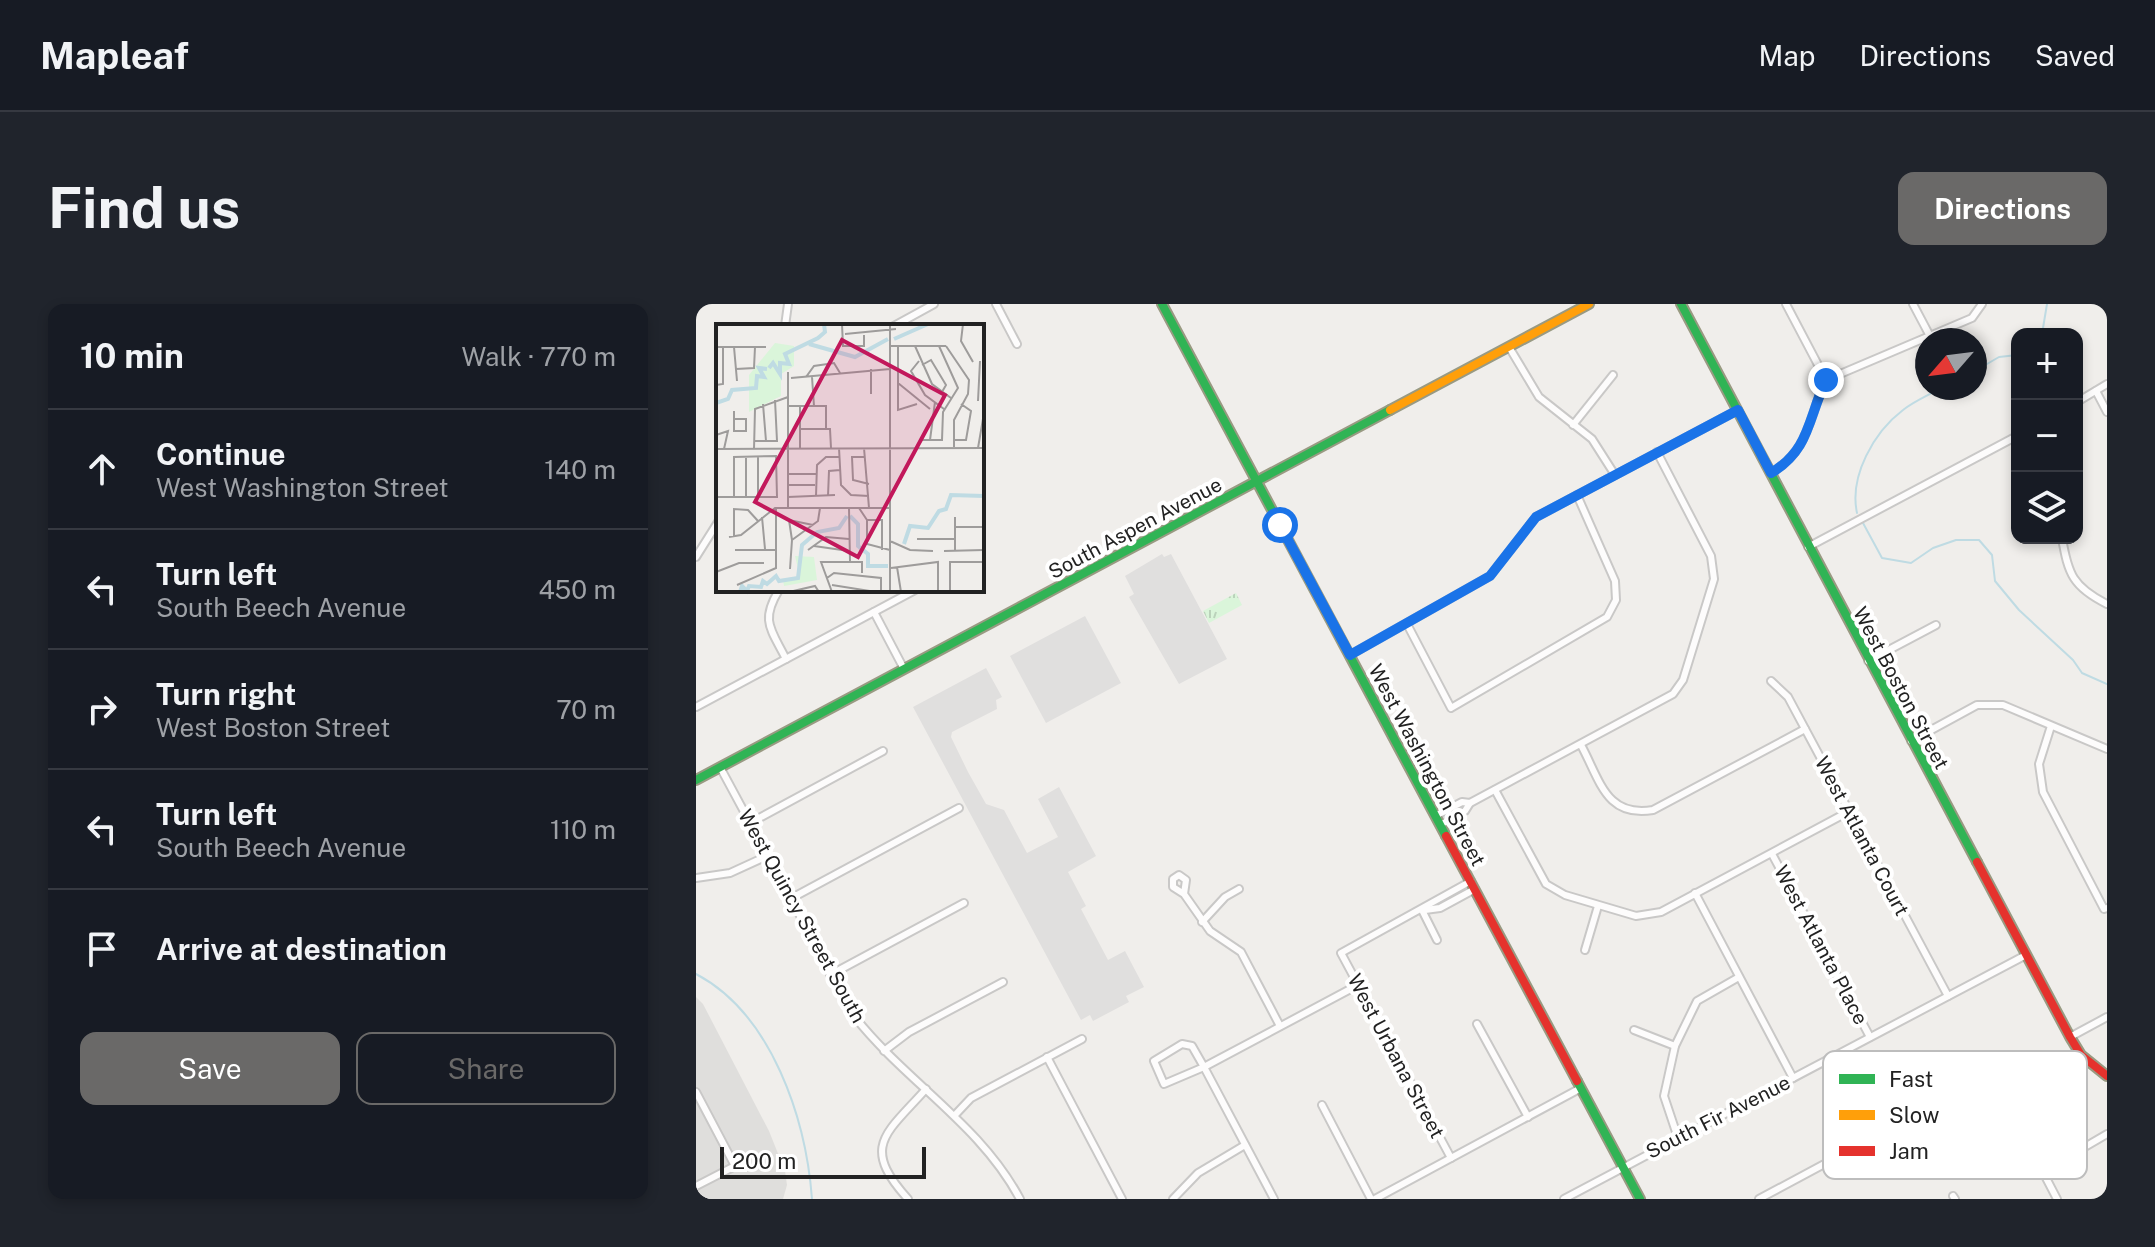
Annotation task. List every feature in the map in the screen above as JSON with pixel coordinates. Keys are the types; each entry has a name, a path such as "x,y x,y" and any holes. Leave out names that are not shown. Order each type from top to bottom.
{"main road":[{"name":"West Washington Street","path":"1162,304 1640,1199"},
{"name":"South Aspen Avenue","path":"696,780 1589,304"},
{"name":"West Boston Street","path":"1681,304 1868,661 2079,1051"},
{"name":"West Boston Street","path":"2087,1060 2107,1076"}],"street":[{"path":"785,324 788,304"},
{"path":"908,323 934,304"},
{"path":"996,304 1017,344"},
{"path":"1786,304 1826,380"},
{"path":"1913,304 1926,328"},
{"path":"1952,328 1972,318 1982,304"},
{"path":"1771,473 1789,461 1804,443 1812,409 1826,380 1915,344"},
{"path":"1509,347 1539,397 1592,439 1615,475"},
{"path":"1573,425 1613,375"},
{"path":"2080,400 2107,384"},
{"path":"2096,391 2107,412"},
{"path":"1350,655 1490,576 1536,517 1738,410"},
{"path":"1808,547 2011,440"},
{"path":"1438,820 1465,811 1470,803 1673,694 1683,680 1714,579 1711,556 1657,452"},
{"path":"1407,624 1451,708 1607,617 1616,600 1615,581 1577,495"},
{"path":"696,557 716,525"},
{"path":"2063,544 2067,570 2086,594 2107,604"},
{"path":"778,592 767,612 768,623 786,659"},
{"path":"696,707 911,592"},
{"path":"874,612 904,669"},
{"path":"1868,661 1936,625"},
{"name":"West Atlanta Court","path":"1771,681 1788,697 1948,996"},
{"path":"1911,741 1977,705 2003,705 2107,749"},
{"path":"2051,726 2039,764 2043,792 2106,908"},
{"path":"1581,745 1613,803 1631,814 1653,810 1805,729"},
{"path":"750,823 883,751"},
{"name":"West Quincy Street South","path":"720,767 854,1016 884,1051 955,1115 991,1154 1020,1199"},
{"path":"1495,790 1546,884 1565,895 1636,916 1649,915 1695,893 1848,812"},
{"path":"790,899 959,808"},
{"name":"West Atlanta Place","path":"1772,854 1870,1037"},
{"path":"696,878 730,873 767,856"},
{"path":"1437,940 1422,910 1440,908 1473,885"},
{"path":"1202,922 1225,897 1239,889"},
{"path":"1695,893 1793,1078"},
{"path":"1184,894 1202,922 1241,952 1280,1026"},
{"path":"830,975 964,903"},
{"path":"1585,950 1598,906"},
{"name":"West Urbana Street","path":"1422,910 1341,953 1451,1158"},
{"name":"South Fir Avenue","path":"1844,1051 2026,955"},
{"path":"1678,1138 1667,1113 1664,1096 1675,1046 1697,1001 1739,977"},
{"path":"884,1051 909,1032 1003,982"},
{"path":"1274,1199 1204,1067 1188,1044 1157,1058 1153,1067 1160,1079 1169,1085 1204,1067 1358,985"},
{"path":"2070,1037 2107,1017"},
{"path":"1477,1024 1528,1117"},
{"path":"1634,1030 1675,1046"},
{"path":"955,1115 971,1098 1082,1039"},
{"path":"1047,1057 1122,1199"},
{"name":"South Fir Avenue","path":"1564,1199 1823,1062"},
{"path":"1322,1105 1373,1199 1581,1088"},
{"path":"908,1199 887,1174 882,1162 882,1145 890,1130 926,1089"},
{"path":"696,1092 735,1166 696,1186"},
{"path":"2087,1146 2107,1134"},
{"path":"1173,1199 1198,1173 1245,1145"},
{"path":"1759,1199 1823,1165"},
{"path":"2046,1179 2057,1199"}],"shaded area":[{"path":"1162,554 1164,557 1171,554 1227,659 1179,684 1129,597 1134,594 1125,576"},
{"path":"1085,616 1121,683 1046,723 1010,656"},
{"path":"986,668 1002,697 996,700 997,709 952,732 951,737 968,772 986,804 1004,810 1027,853 1058,837 1038,799 1059,787 1096,856 1068,872 1086,906 1081,909 1108,960 1125,951 1144,987 1126,996 1129,1002 1093,1021 1090,1015 1081,1020 913,707"},
{"path":"696,997 703,1004 769,1131 785,1171 787,1185 783,1199 696,1199"}],"green space":[{"path":"1236,593 1242,605 1209,623 1203,611"}],"waterway":[{"path":"2043,328 2047,304"},
{"path":"1987,364 1999,357 2011,356"},
{"path":"1857,513 1857,484 1866,456 1892,419 1919,400"},
{"path":"1863,523 1882,558 1911,563 1933,548 1956,540 1979,540 1992,555 1995,581 2019,610 2073,660 2082,673 2107,684"},
{"path":"696,974 723,992 765,1042 793,1103 802,1136 812,1199"}],"traffic: fast":[{"path":"1162,304 1446,836"},
{"path":"1681,304 1977,862"},
{"path":"696,780 1390,410"},
{"path":"1577,1081 1640,1199"}],"traffic: slow":[{"path":"1390,410 1589,304"}],"traffic: jam":[{"path":"1446,836 1577,1081"},
{"path":"1977,862 2079,1051"},
{"path":"2087,1060 2107,1076"}],"route":[{"path":"1280,525 1350,655 1490,576 1536,517 1738,410 1771,473 1799,452 1812,409 1826,380"}]}
